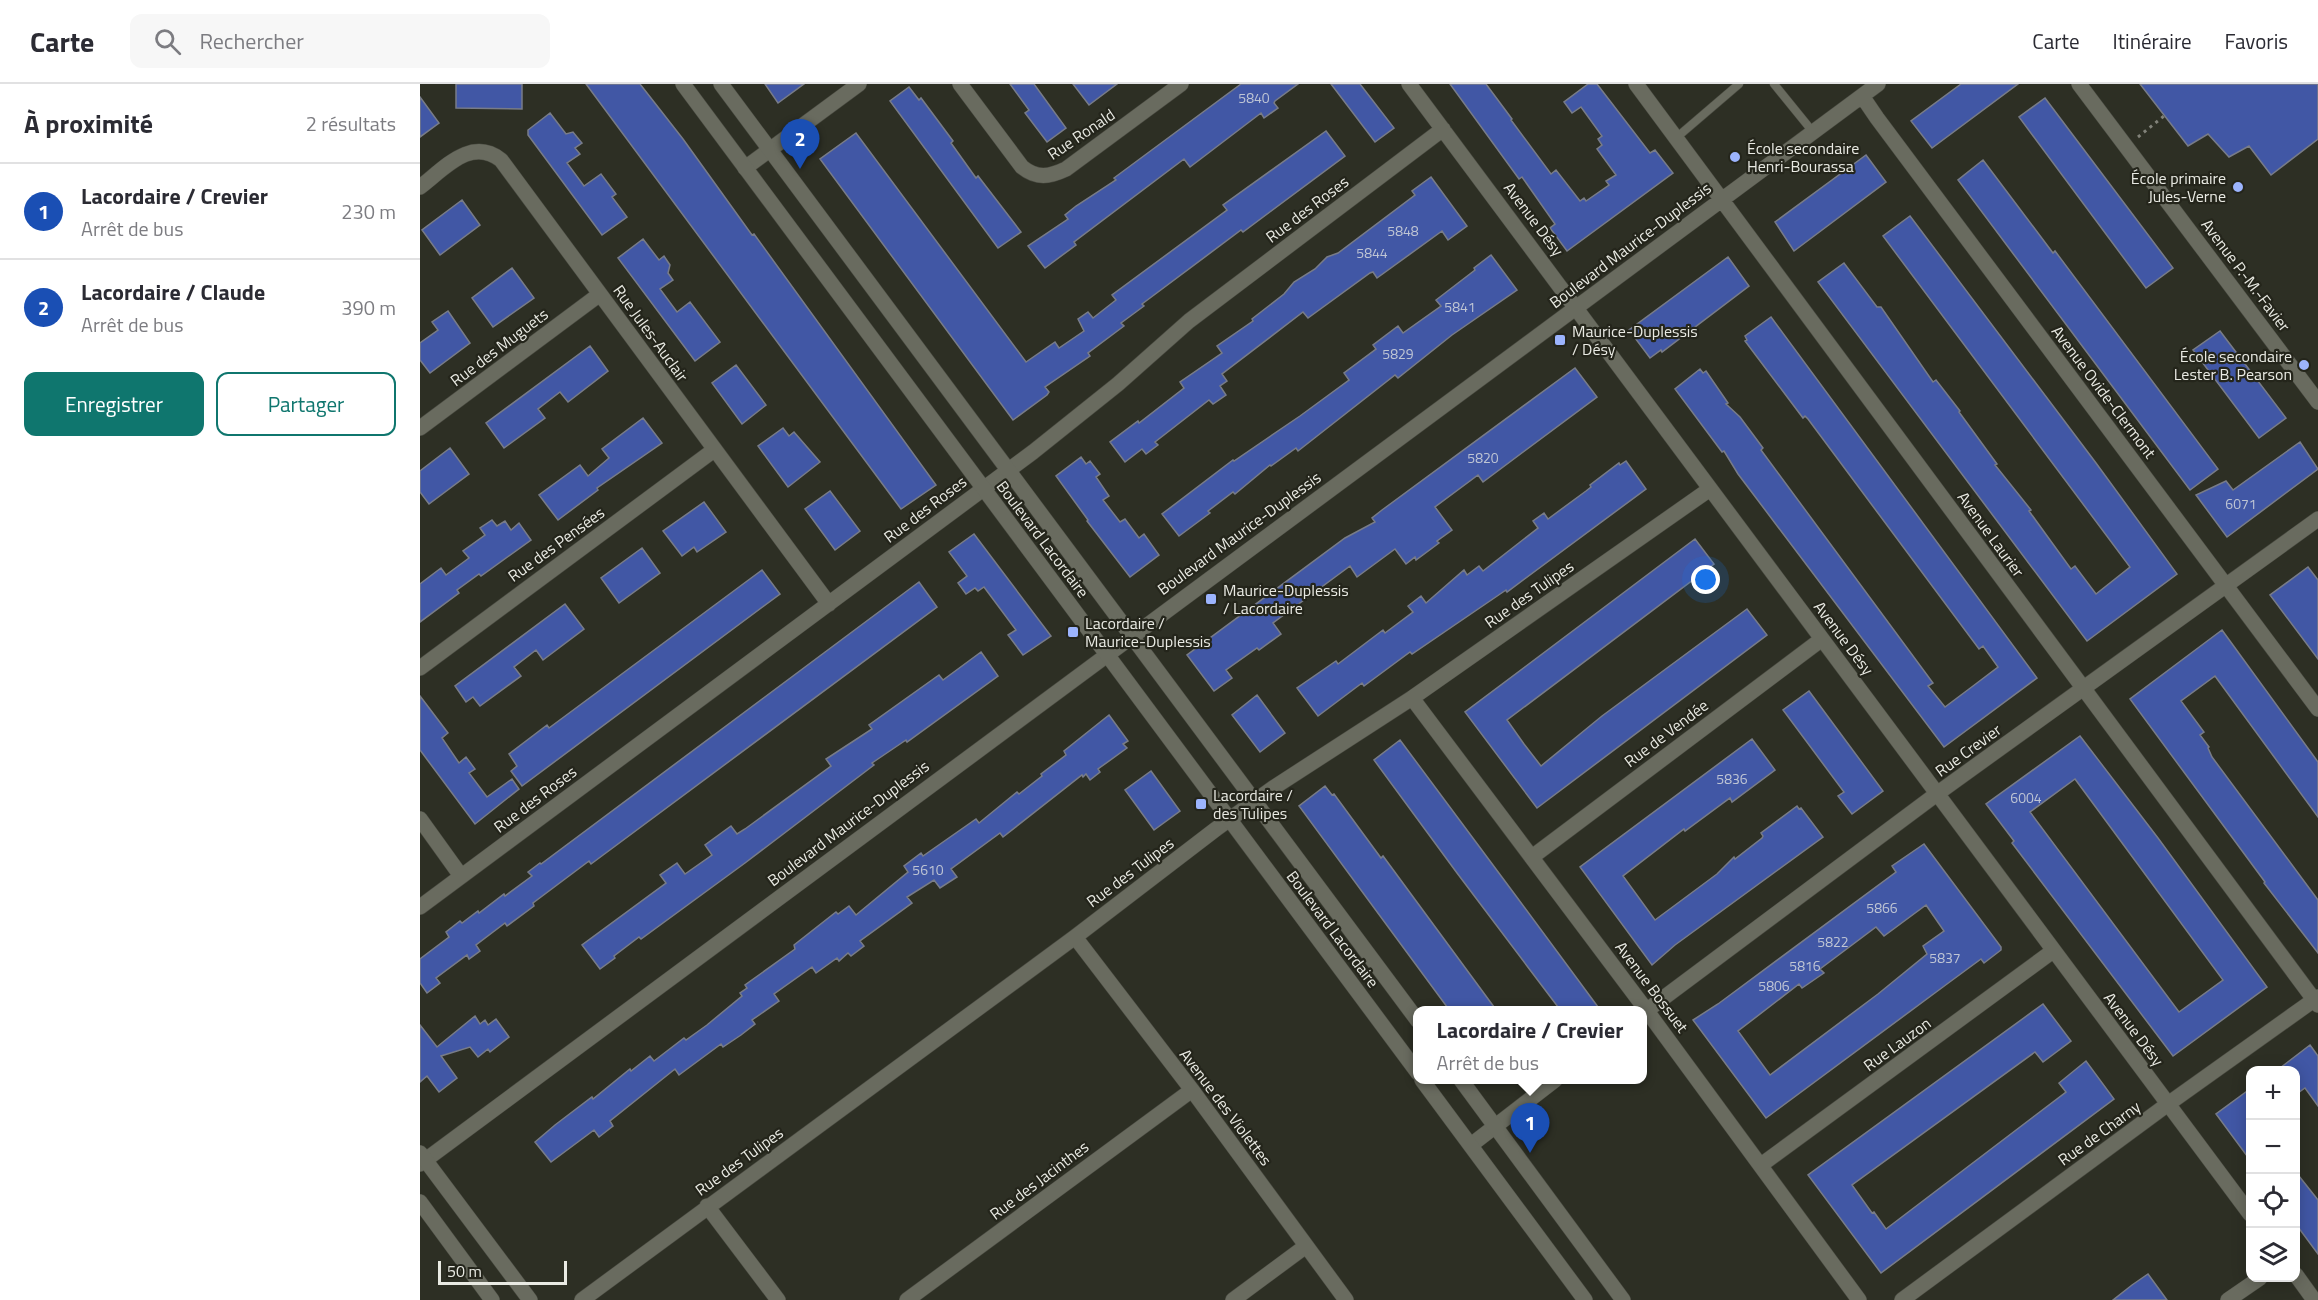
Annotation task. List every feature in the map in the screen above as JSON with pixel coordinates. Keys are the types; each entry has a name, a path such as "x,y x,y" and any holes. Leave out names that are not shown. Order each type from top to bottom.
{"street":[{"name":"Boulevard Lacordaire","path":"683,84 1413,1066"},
{"name":"Boulevard Lacordaire","path":"722,84 1413,1014"},
{"path":"745,168 859,84"},
{"name":"Rue Ronald","path":"960,84 1022,167 1031,174 1042,177 1066,169 1181,84"},
{"name":"Avenue Désy","path":"1409,84 2246,1209"},
{"name":"Avenue Laurier","path":"1636,84 2083,689 2317,1001"},
{"name":"Boulevard Maurice-Duplessis","path":"422,1159 1878,84"},
{"name":"Avenue P.-M.-Favier","path":"2079,84 2318,402"},
{"name":"Avenue Ovide-Clermont","path":"1862,96 2318,709"},
{"name":"Rue des Roses","path":"420,907 1009,470 1096,402 1189,321 1443,129"},
{"name":"Rue Jules-Auclair","path":"420,187 472,151 483,150 501,160 829,604"},
{"name":"Rue des Muguets","path":"420,428 600,294"},
{"name":"Rue des Pensées","path":"420,668 714,450"},
{"name":"Rue des Tulipes","path":"582,1300 1075,937 1229,820 1412,698 1710,489"},
{"name":"Rue Crevier","path":"1647,1011 1938,793 2318,519"},
{"name":"Rue de Vendée","path":"1533,857 1822,639"},
{"name":"Avenue Bossuet","path":"1412,698 1533,857 1641,1006"},
{"path":"420,819 461,876"},
{"name":"Avenue des Violettes","path":"1075,937 1192,1090 1346,1300"},
{"name":"Rue Lauzon","path":"1761,1165 2054,951"},
{"name":"Rue de Charny","path":"1902,1300 2168,1104 2317,1001"},
{"name":"Avenue Bossuet","path":"1647,1015 1860,1300"},
{"path":"1425,1084 1585,1300"},
{"path":"1464,1084 1623,1300"},
{"path":"1471,1145 1550,1084"},
{"name":"Rue des Jacinthes","path":"908,1300 1192,1090"},
{"path":"422,1159 530,1300"},
{"path":"420,1202 492,1300"},
{"path":"707,1206 778,1300"},
{"path":"1233,1300 1306,1246"},
{"path":"2228,1300 2254,1282"},
{"path":"2300,1282 2314,1300"}],"lane":[{"path":"1676,138 1740,84"},
{"path":"1774,84 1813,132"}],"path":[{"path":"2145,131 2164,116"}],"building":[{"path":"456,84 522,84 522,109 456,108"},
{"path":"586,84 640,84 752,235 754,234 936,485 901,509"},
{"path":"765,84 804,84 778,103"},
{"path":"1010,84 1034,84 1066,128 1047,142 1025,113 1029,110"},
{"path":"1073,84 1117,84 1089,105"},
{"path":"1241,84 1298,84 1275,101 1278,108 1264,118 1261,113 1190,167 1184,159 1074,242 1076,245 1045,268 1028,246 1068,219 1065,215 1076,206 1116,180 1114,178"},
{"path":"1331,84 1360,84 1394,128 1375,142"},
{"path":"1450,84 1486,84 1551,174 1556,170 1580,201 1584,198 1586,201 1609,185 1606,181 1616,175 1597,149 1602,145 1598,139 1602,136 1581,107 1572,113 1564,102 1588,84 1597,84 1650,153 1655,150 1673,173 1567,251 1550,228 1555,224"},
{"path":"1961,84 2018,84 1932,148 1911,121"},
{"path":"2140,84 2318,84 2318,139 2271,175 2249,146 2229,157 2208,134 2188,146"},
{"path":"909,87 919,100 921,98 953,141 951,143 976,178 978,176 1021,232 998,248 890,101"},
{"path":"420,97 439,123 420,137"},
{"path":"2045,98 2173,268 2146,288 2019,117"},
{"path":"550,113 566,134 573,132 582,143 575,148 580,154 567,163 584,186 601,174 616,194 612,197 627,217 602,235 528,135 528,130"},
{"path":"1326,131 1345,156 1142,304 1144,306 1121,323 1124,326 1088,353 1090,356 1045,387 1049,392 1047,395 1013,420 820,159 856,133 1026,362 1055,342 1059,348 1084,331 1078,319 1088,312 1093,318 1116,300 1112,295 1227,210 1223,205"},
{"path":"1866,155 1886,182 1794,251 1775,222"},
{"path":"1983,160 2053,253 2055,251 2218,469 2190,490 1958,180"},
{"path":"1431,177 1467,226 1448,240 1442,231 1377,278 1373,272 1370,273 1308,318 1303,312 1222,374 1227,381 1220,386 1226,395 1213,404 1209,400 1155,442 1158,445 1146,454 1142,449 1125,462 1110,442 1184,388 1180,382 1222,353 1217,346 1253,321 1252,319 1284,294 1294,282 1315,269 1327,257 1338,253 1415,195 1412,191"},
{"path":"462,200 480,225 440,255 422,230"},
{"path":"1910,216 2177,574 2087,641 1818,282 1844,263 1877,307 1881,307 1933,382 1936,380 1960,411 1997,464 1995,465 2031,510 2029,511 2071,569 2075,566 2096,594 2130,567 1883,236"},
{"path":"643,239 659,260 664,256 670,265 668,273 673,280 660,289 677,312 690,302 720,342 695,361 618,258"},
{"path":"1491,255 1517,290 1452,335 1398,378 1395,375 1298,451 1296,448 1270,465 1235,494 1233,492 1208,511 1210,513 1179,536 1162,514 1233,460 1300,416 1349,380 1344,373 1376,349 1373,345 1398,326 1403,333 1441,306 1436,300"},
{"path":"1728,257 1749,286 1662,352 1661,350 1650,358 1629,330"},
{"path":"512,268 534,298 493,327 472,298"},
{"path":"448,311 470,343 430,373 420,360 420,343 438,330 432,322"},
{"path":"1771,317 2037,678 1944,747 1738,474 1724,451 1722,452 1675,389 1700,369 1703,373 1706,371 1728,403 1726,404 1740,417 1763,448 1761,450 1933,683 1928,686 1945,707 1998,667 1983,646 1979,649 1808,419 1805,416 1803,418 1745,341 1747,340 1745,336"},
{"path":"2220,331 2286,418 2259,438 2193,350"},
{"path":"590,346 608,371 568,402 560,392 538,409 545,418 504,448 486,423"},
{"path":"736,365 766,405 742,424 712,383"},
{"path":"1575,368 1597,397 1483,482 1478,475 1435,507 1452,530 1437,541 1439,543 1416,560 1415,557 1406,564 1395,549 1357,577 1350,566 1273,623 1281,634 1226,670 1232,678 1214,691 1187,655 1345,538 1375,522 1372,518 1382,510"},
{"path":"643,418 662,443 597,488 598,490 558,520 539,495 580,465 588,476 609,458 602,449"},
{"path":"783,428 789,436 794,432 820,462 788,487 758,446"},
{"path":"2300,442 2318,469 2227,537 2196,495 2226,481 2233,490"},
{"path":"450,448 469,474 429,504 420,492 420,471"},
{"path":"1081,457 1086,464 1090,461 1100,474 1096,477 1109,496 1103,500 1120,522 1125,519 1139,538 1144,534 1159,555 1130,577 1056,476"},
{"path":"1626,461 1646,489 1507,592 1506,590 1412,654 1410,652 1364,686 1362,683 1318,716 1297,688 1336,661 1338,664 1383,630 1385,633 1413,612 1408,606 1421,596 1426,603 1464,570 1467,575 1479,566 1483,571 1538,528 1533,521 1544,513 1548,519 1619,463 1620,465"},
{"path":"830,491 860,531 835,550 805,509"},
{"path":"704,502 726,532 697,552 694,547 682,556 663,531"},
{"path":"492,520 497,526 505,521 511,530 519,523 531,540 481,576 479,574 457,590 459,593 420,622 420,584 441,568 446,575 469,558 463,551 485,535 480,528"},
{"path":"974,534 1051,636 1023,655 1008,635 1016,630 984,587 978,591 975,588 966,594 958,583 967,576 949,552"},
{"path":"1695,539 1714,564 1507,720 1524,744 1541,766 1602,716 1747,609 1767,635 1537,808 1465,712"},
{"path":"642,548 660,573 619,603 601,578"},
{"path":"2308,567 2318,580 2318,659 2270,595"},
{"path":"762,570 780,594 522,786 511,771 517,766 509,754 547,725 549,728"},
{"path":"919,582 937,607 591,864 589,861 533,903 534,906 507,926 505,923 476,945 480,951 469,959 467,955 436,978 440,983 427,993 420,983 420,959 449,937 446,932 460,921 462,923 478,911 479,913 504,894 505,896 532,876 528,872"},
{"path":"565,604 584,629 543,660 536,650 514,667 521,676 480,706 473,697 466,702 455,686"},
{"path":"2222,630 2318,762 2318,817 2215,676 2181,701 2204,732 2200,735 2209,747 2212,757 2318,900 2318,953 2130,699"},
{"path":"981,652 998,676 907,742 906,740 872,763 874,765 745,863 641,939 639,937 600,969 582,945 666,883 660,875 677,863 685,874 712,855 705,845 731,826 737,834 745,829 831,766 826,759 872,729 869,725 939,675 943,680"},
{"path":"1809,691 1883,791 1852,814 1838,796 1844,792 1783,710"},
{"path":"1257,695 1285,733 1260,752 1232,715"},
{"path":"420,696 448,733 442,738 459,763 466,757 475,769 469,773 487,797 512,779 519,789 475,824 420,750"},
{"path":"1109,715 1128,741 1123,744 1127,748 1098,769 1100,772 1090,780 1086,774 1083,777 1082,775 1003,837 1000,833 951,869 957,877 940,888 934,880 907,897 912,903 860,941 864,946 851,956 848,953 839,961 837,958 816,973 812,967 774,994 779,1001 752,1020 755,1024 723,1047 721,1044 679,1075 675,1069 610,1121 613,1126 599,1137 594,1130 551,1162 535,1142 630,1069 631,1071 650,1056 654,1061 684,1038 686,1040 707,1025 742,996 740,993 747,988 745,985 795,949 794,945 836,912 838,914 849,906 856,915 908,872 904,866 921,853 923,856 976,819 979,823 1017,792 1019,794 1066,755 1064,751"},
{"path":"2080,736 2267,987 2173,1056 2012,843 2014,841 1986,804","holes":["2075,779 2223,980 2179,1012 2030,812"]},
{"path":"1752,739 1775,770 1732,802 1730,798 1685,831 1684,829 1623,876 1655,920 1717,874 1734,857 1735,859 1762,838 1761,833 1797,806 1823,837 1675,945 1652,965 1580,867"},
{"path":"1400,740 1597,1006 1557,1006 1374,760"},
{"path":"1151,771 1180,811 1154,830 1125,790"},
{"path":"1325,786 1332,795 1334,794 1381,858 1383,856 1493,1006 1446,1006 1299,806"},
{"path":"1924,844 2001,950 1984,963 1981,959 1766,1118 1693,1020 1896,872 1892,866","holes":["1926,905 1944,931 1923,946 1927,954 1770,1075 1738,1031 1799,984 1802,988 1824,973 1820,969 1876,927 1884,936"]},
{"path":"2043,1004 2071,1041 2043,1062 2035,1052 1852,1185 1872,1213 1874,1212 1886,1229 2066,1092 2059,1083 2086,1061 2114,1099 1881,1273 1808,1175"},
{"path":"475,1016 480,1024 485,1020 488,1025 496,1019 509,1037 490,1052 488,1049 478,1057 470,1047 441,1056 457,1078 439,1092 427,1076 420,1082 420,1025 437,1047"},
{"path":"2310,1045 2318,1056 2318,1106 2305,1088 2300,1092 2300,1066 2283,1066"},
{"path":"2246,1092 2246,1155 2216,1114"},
{"path":"2300,1177 2318,1200 2318,1254 2300,1230"},
{"path":"2148,1274 2167,1300 2113,1300 2132,1285"}],"place":[{"name":"École secondaire Henri-Bourassa","path":"1735,157"},
{"name":"Lacordaire / Claude","path":"800,169"},
{"name":"École primaire Jules-Verne","path":"2238,187"},
{"name":"Maurice-Duplessis / Désy","path":"1560,340"},
{"name":"École secondaire Lester B. Pearson","path":"2304,365"},
{"name":"Maurice-Duplessis / Lacordaire","path":"1211,599"},
{"name":"Lacordaire / Maurice-Duplessis","path":"1073,632"},
{"name":"Lacordaire / des Tulipes","path":"1201,804"},
{"name":"Lacordaire / Crevier","path":"1530,1153"}]}
